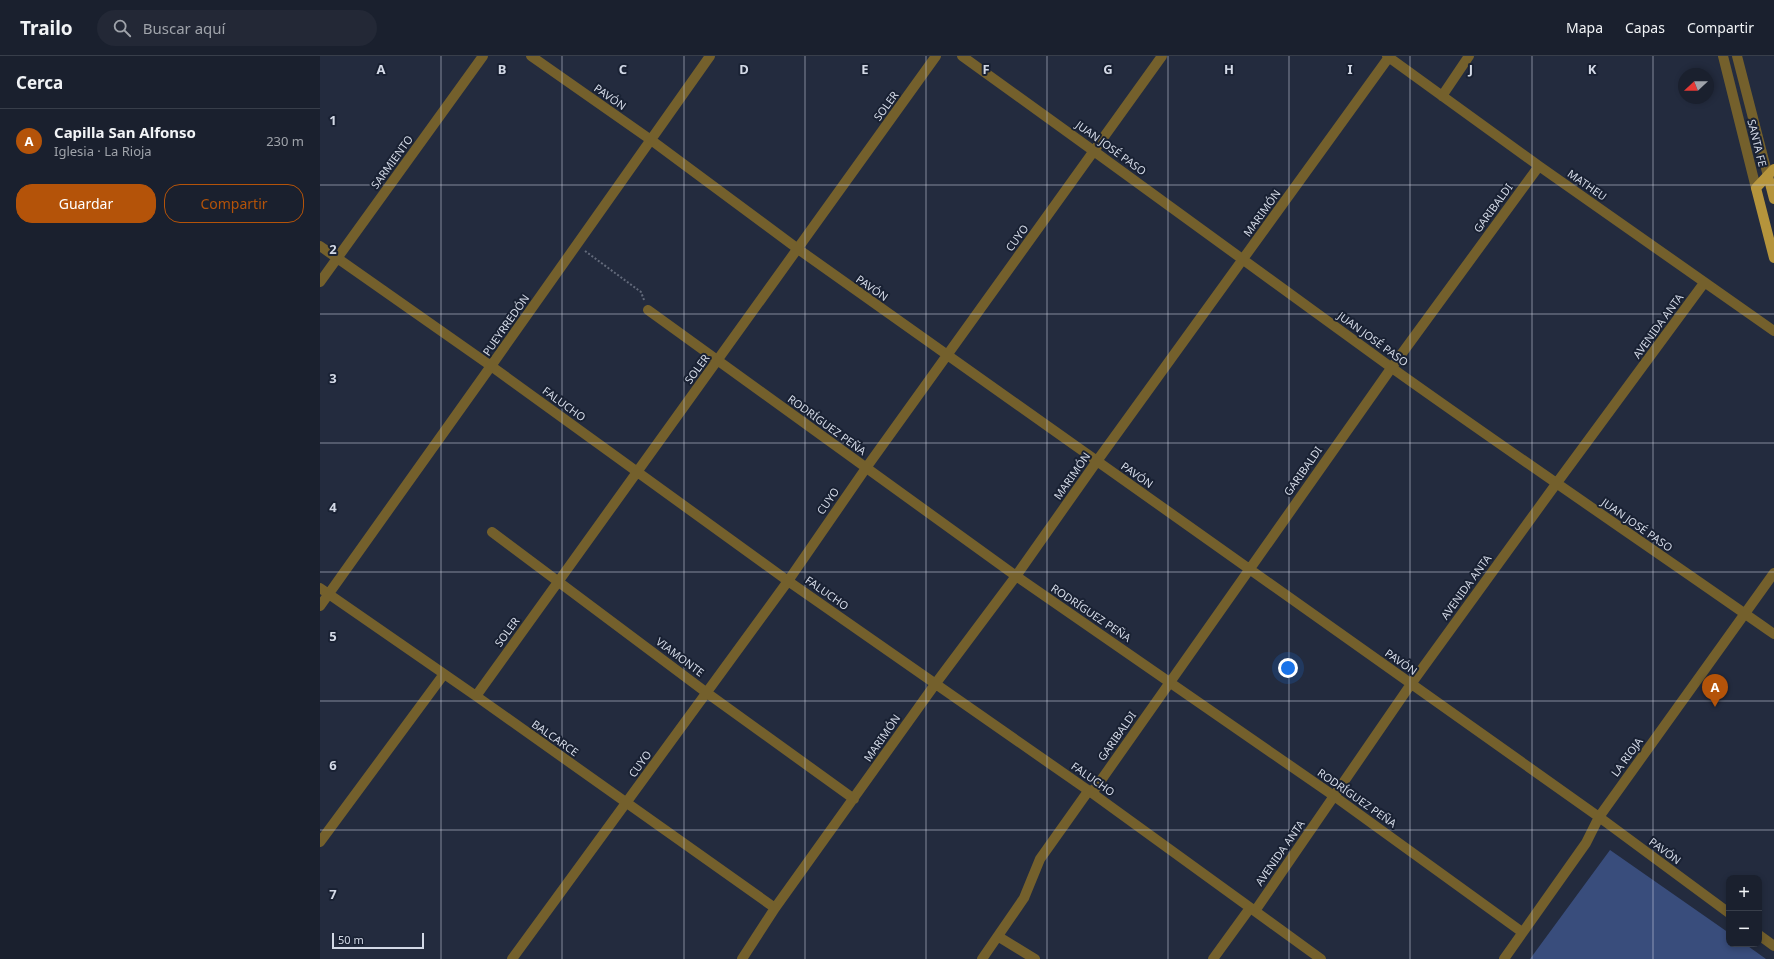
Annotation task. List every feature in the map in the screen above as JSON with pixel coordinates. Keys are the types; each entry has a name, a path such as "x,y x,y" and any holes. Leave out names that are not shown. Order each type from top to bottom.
{"main road":[{"path":"1756,188 1771,173"},
{"name":"SANTA FE","path":"1771,173 1774,199"},
{"name":"SANTA FE","path":"1756,188 1774,258"},
{"path":"1768,235 1774,227"}],"street":[{"name":"SARMIENTO","path":"320,282 483,56"},
{"name":"PAVÓN","path":"531,56 651,140 798,249 947,356 1598,817 1726,911"},
{"name":"PUEYRREDÓN","path":"320,606 324,591 491,366 710,56"},
{"name":"SOLER","path":"476,696 936,56"},
{"name":"JUAN JOSÉ PASO","path":"962,56 1556,484 1774,634"},
{"name":"CUYO","path":"512,959 788,581 866,468 1162,56"},
{"name":"MATHEU","path":"1388,56 1539,166 1774,331"},
{"name":"MARIMÓN","path":"742,959 775,908 936,683 1016,576 1388,56"},
{"path":"1442,96 1469,56"},
{"name":"SANTA FE","path":"1723,56 1756,188"},
{"name":"SANTA FE","path":"1737,56 1771,173"},
{"name":"GARIBALDI","path":"982,959 1024,898 1040,858 1169,681 1392,367 1539,166"},
{"name":"FALUCHO","path":"320,246 491,366 788,581 1090,791 1321,959"},
{"name":"AVENIDA ANTA","path":"1213,959 1252,910 1334,796 1411,684 1704,282"},
{"name":"RODRÍGUEZ PEÑA","path":"648,310 1016,576 1334,796 1522,932"},
{"name":"VIAMONTE","path":"492,532 707,693 854,799"},
{"name":"LA RIOJA","path":"1504,959 1586,843 1598,817 1774,573"},
{"name":"BALCARCE","path":"324,591 476,696 775,908"},
{"path":"320,842 444,674"},
{"path":"999,936 1035,959"},
{"path":"1762,937 1774,946"}],"path":[{"path":"577,245 641,292 648,310"}],"shaded area":[{"path":"1610,850 1726,931 1726,947 1749,947 1766,959 1530,959"}],"place":[{"name":"Capilla San Alfonso","path":"1715,707"}]}
